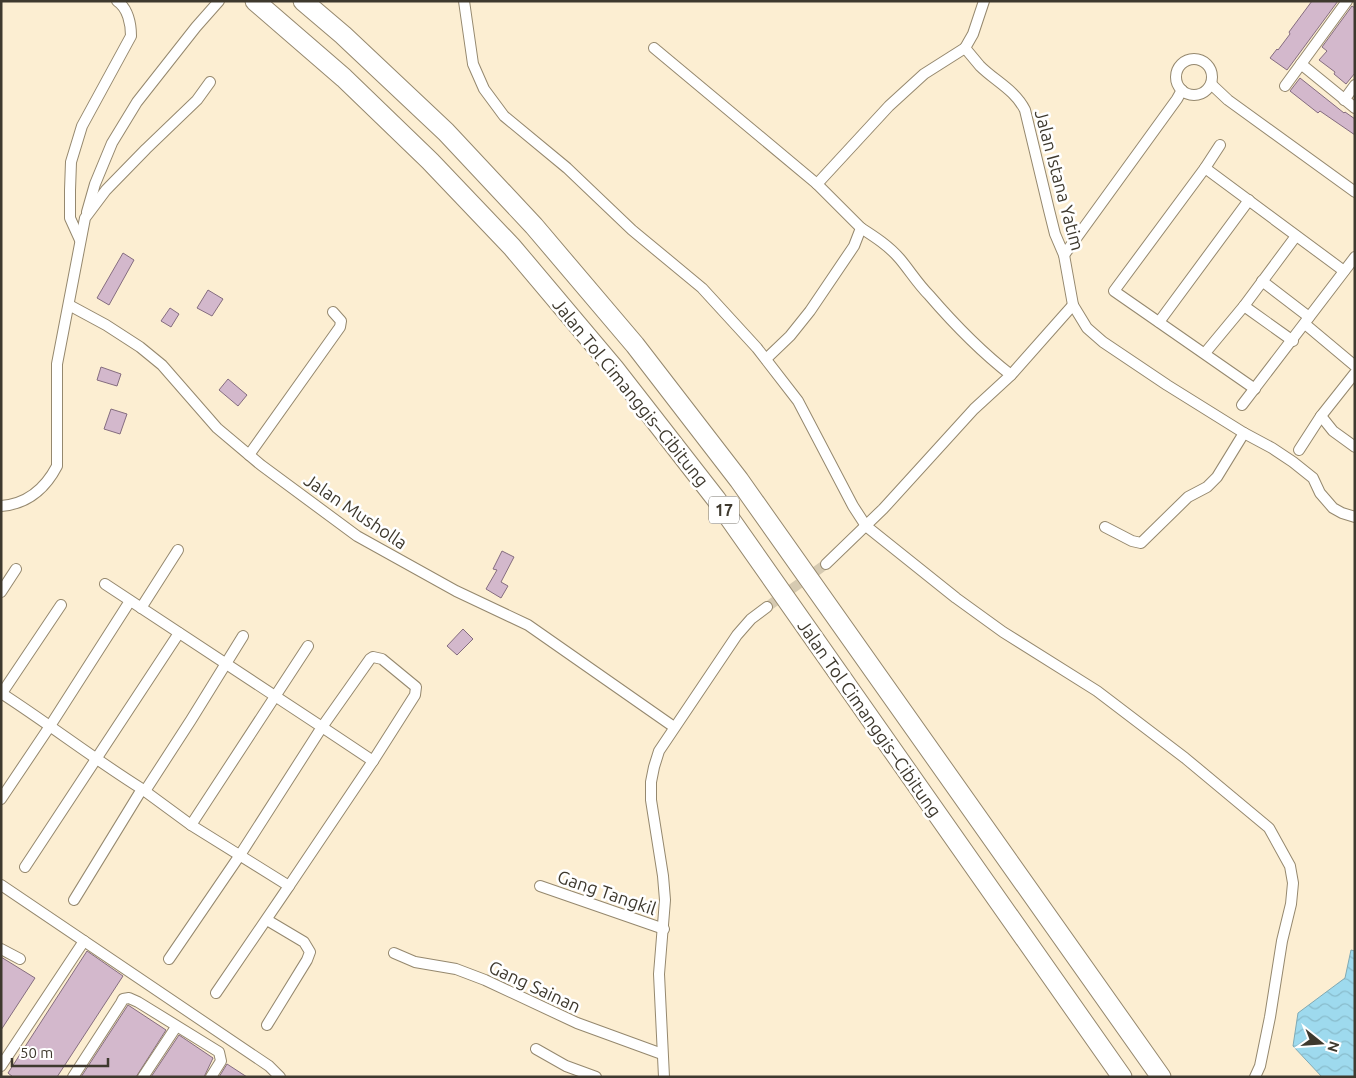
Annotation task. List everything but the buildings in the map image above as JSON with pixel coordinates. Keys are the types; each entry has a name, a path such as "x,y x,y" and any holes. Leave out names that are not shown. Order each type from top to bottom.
{"highway":[{"name":"Jalan Tol Cimanggis–Cibitung","path":"255,1 344,78 430,161 512,247 614,368 716,499 1122,1077"},
{"name":"Jalan Tol Cimanggis–Cibitung","path":"302,1 343,35 446,132 534,226 635,344 739,480 1161,1077"}],"street":[{"path":"80,240 70,218 71,162 82,126 131,36 131,22 121,4 117,1"},
{"path":"1,506 13,505 33,496 50,480 57,466 57,364 85,218 95,184 112,143 137,102 219,1"},
{"path":"464,1 473,64 484,89 504,116 568,168 632,230 702,288 766,359 798,401 866,526 956,598 1003,632 1097,691 1185,758 1269,828 1290,866 1294,883 1260,1066 1255,1077"},
{"path":"817,184 889,106 924,74 965,48 973,34 984,1"},
{"path":"1285,86 1347,1"},
{"path":"654,48 817,184 861,228 884,244 900,259 921,287 956,326 985,355 1011,375"},
{"name":"Jalan Istana Yatim","path":"965,48 981,67 1021,101 1025,110 1055,234 1064,254 1072,305"},
{"path":"1194,59 1201,60 1207,64 1211,70 1212,77 1211,84 1207,90 1201,94 1194,95 1182,90 1176,77 1181,64 1187,60 1194,59"},
{"path":"1302,64 1355,108"},
{"path":"85,218 106,190 146,148 197,100 210,82"},
{"path":"1211,84 1228,100 1355,192"},
{"path":"1344,100 1355,85"},
{"path":"1064,254 1182,90"},
{"path":"1220,145 1114,291 1255,389"},
{"path":"1205,168 1344,271"},
{"path":"1159,322 1249,200"},
{"path":"766,359 790,336 810,311 854,246 861,228"},
{"path":"1205,353 1244,306 1296,236"},
{"path":"1242,405 1355,258"},
{"path":"1262,281 1355,366"},
{"name":"Jalan Musholla","path":"69,305 106,325 140,347 162,365 217,428 357,536 456,591 528,624 674,727"},
{"path":"826,564 866,526 974,409 1011,375 1072,305 1087,328 1103,342 1244,433 1272,448 1312,478 1320,493 1333,508 1342,513 1355,516"},
{"path":"1244,306 1293,340"},
{"path":"249,454 340,327 341,321 333,312"},
{"path":"1299,450 1321,416 1355,373"},
{"path":"1321,416 1333,431 1355,447"},
{"path":"1105,527 1132,541 1141,543 1188,497 1207,488 1244,433"},
{"path":"140,608 178,550"},
{"path":"1,592 16,568"},
{"path":"105,584 373,760"},
{"path":"1,799 130,600"},
{"path":"61,605 2,693 95,759 144,790 191,825 289,886"},
{"path":"664,1077 659,974 666,900 651,800 651,782 654,767 659,751 674,727 737,635 751,619 767,607"},
{"path":"26,868 95,759 179,633"},
{"path":"74,900 243,636"},
{"path":"191,825 308,646"},
{"path":"169,959 240,855 322,727 370,659 374,657 382,660 413,683 416,687 415,696 216,994"},
{"path":"1,886 269,1066 280,1077"},
{"name":"Gang Tangkil","path":"540,886 664,929"},
{"path":"267,920 304,942 310,952 267,1025"},
{"path":"1,1066 84,941"},
{"path":"1,949 20,959"},
{"name":"Gang Sainan","path":"394,953 415,962 456,969 485,980 577,1023 662,1054"},
{"path":"73,1077 123,999 132,999 219,1052 221,1061 211,1077"},
{"path":"143,1077 176,1027"},
{"path":"536,1049 566,1066 596,1077"}],"water":[{"path":"1351,950 1355,951 1355,1077 1322,1077 1293,1046 1298,1013 1345,978"}],"tunnel":[{"path":"767,607 826,564"}]}
